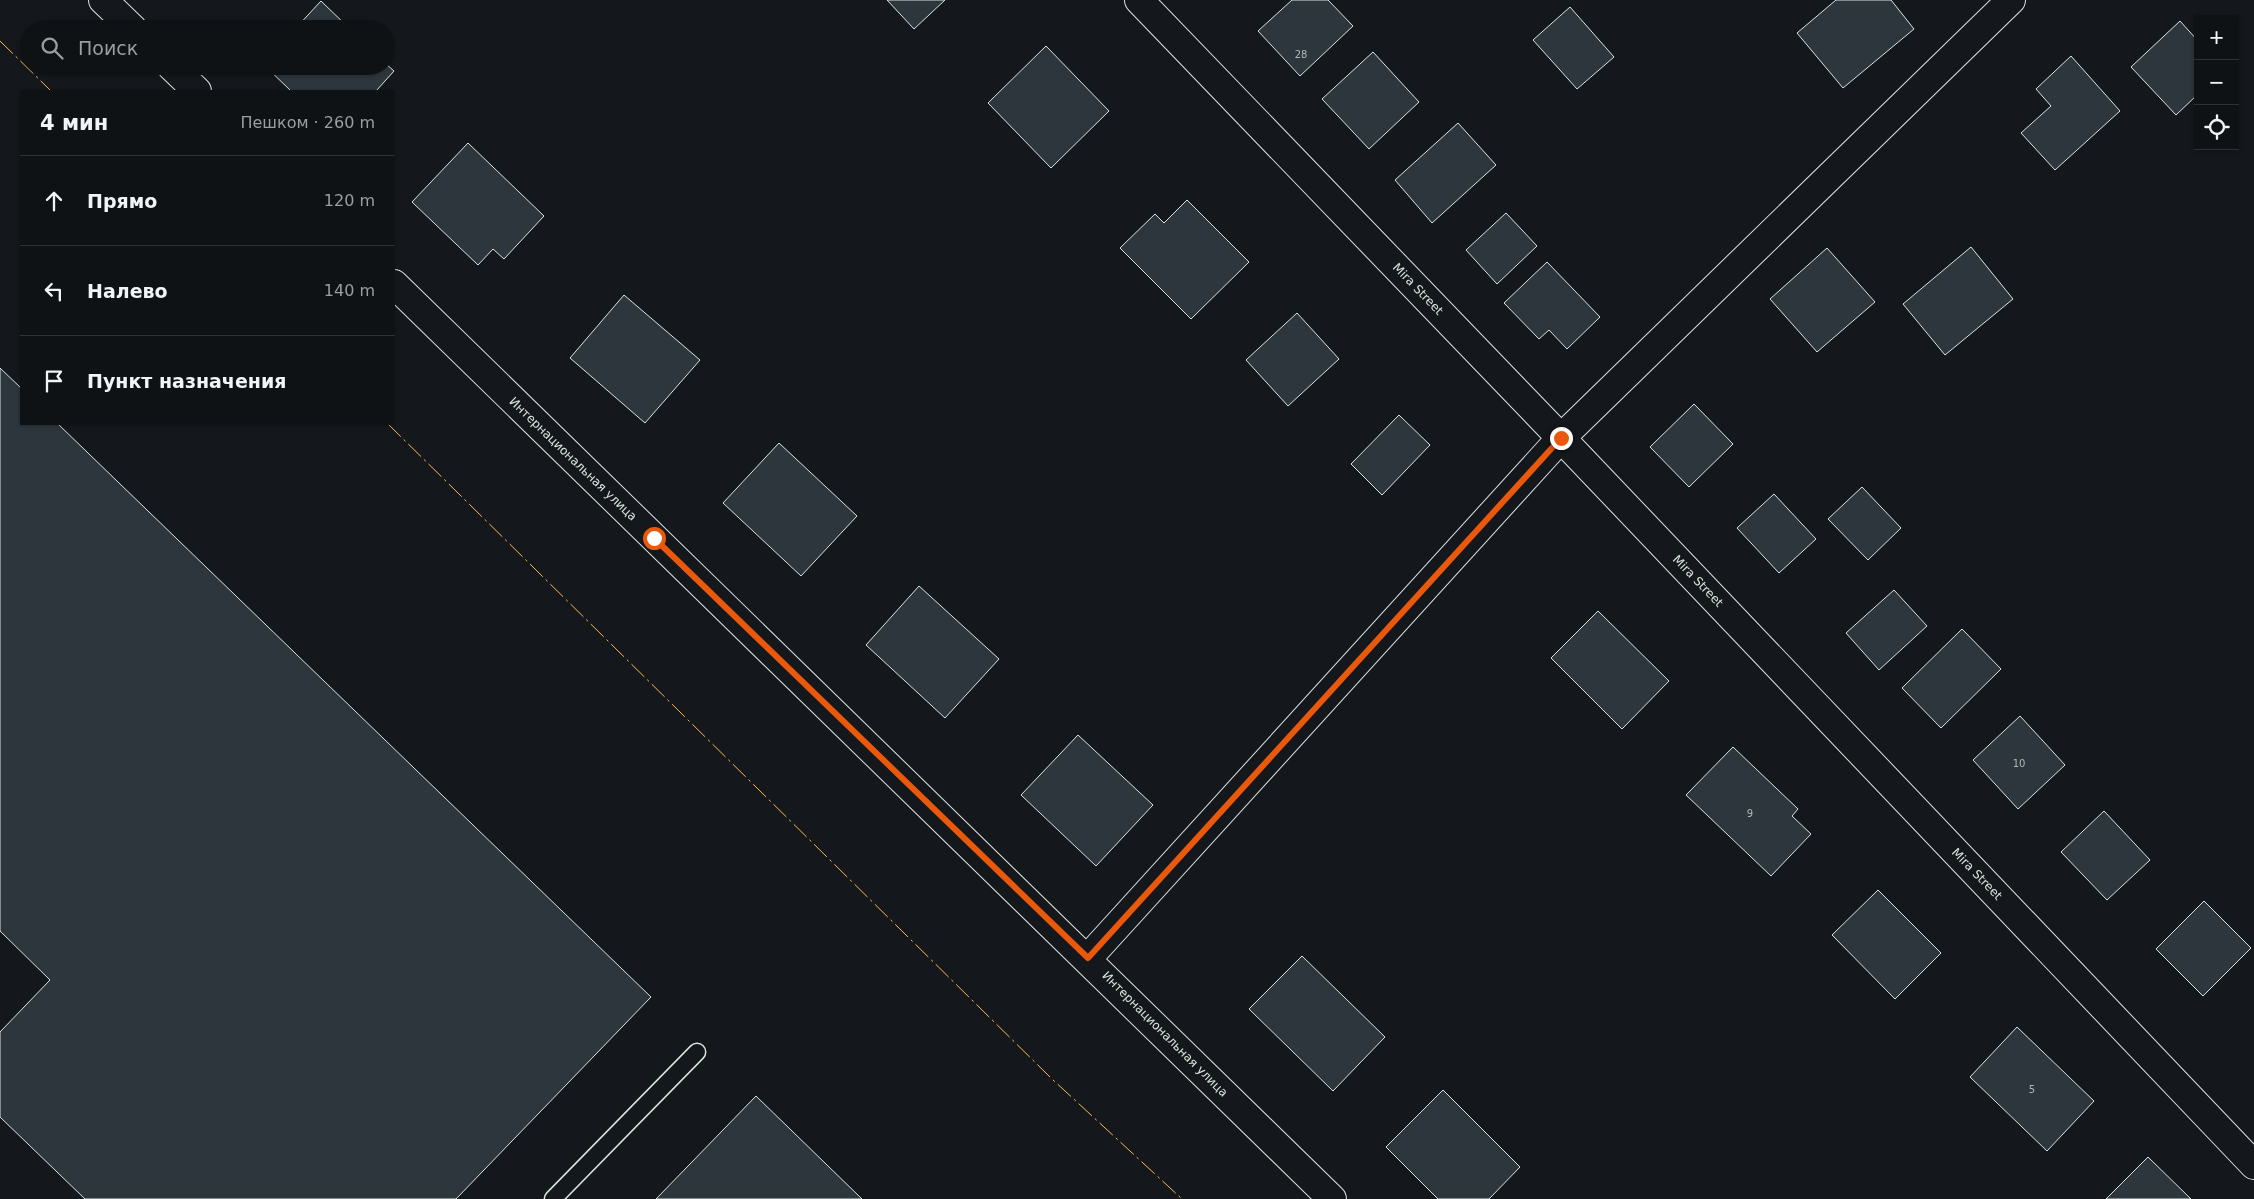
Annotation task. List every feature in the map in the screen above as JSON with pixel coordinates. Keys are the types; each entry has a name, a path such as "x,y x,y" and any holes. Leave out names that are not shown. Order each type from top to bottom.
{"street":[{"path":"103,0 124,20"},
{"name":"Mira Street","path":"1139,0 1561,438 2254,1165"},
{"path":"1088,958 1561,438 2011,0"},
{"path":"180,75 196,90"},
{"name":"Интернациональная улица","path":"395,285 1088,958 1332,1199"}],"lane":[{"path":"553,1199 697,1052"}],"building":[{"path":"887,0 945,0 914,29"},
{"path":"1292,0 1328,0 1353,26 1300,76 1258,31"},
{"path":"1836,0 1891,0 1914,29 1843,88 1797,33"},
{"path":"321,1 341,20 303,20"},
{"path":"1570,7 1614,57 1577,89 1533,40"},
{"path":"2180,21 2194,37 2194,98 2176,115 2131,67"},
{"path":"1046,46 1109,111 1051,168 988,103"},
{"path":"1373,52 1419,102 1369,149 1322,99"},
{"path":"2071,56 2120,111 2055,170 2021,133 2051,106 2036,89"},
{"path":"274,75 390,75 377,90 290,90"},
{"path":"1458,123 1496,165 1432,223 1395,180"},
{"path":"468,143 544,216 504,259 493,249 478,265 412,202"},
{"path":"1187,200 1249,262 1191,319 1120,248 1155,214 1164,223"},
{"path":"1506,213 1537,246 1497,284 1466,250"},
{"path":"1971,247 2013,299 1945,355 1903,304"},
{"path":"1827,248 1875,302 1817,352 1770,299"},
{"path":"1547,262 1600,317 1567,349 1549,330 1539,339 1504,303"},
{"path":"624,295 700,360 645,423 570,358"},
{"path":"1297,313 1339,359 1288,406 1246,360"},
{"path":"0,368 20,387 20,425 59,425 651,997 456,1199 85,1199 0,1117 0,1032 50,980 0,931"},
{"path":"1694,404 1733,444 1689,487 1650,447"},
{"path":"1399,415 1430,445 1382,495 1351,464"},
{"path":"779,443 857,516 801,576 723,503"},
{"path":"1862,487 1901,528 1868,560 1828,519"},
{"path":"1774,494 1816,539 1779,573 1737,528"},
{"path":"919,586 999,659 945,718 866,645"},
{"path":"1894,590 1927,626 1879,670 1846,633"},
{"path":"1598,611 1669,681 1622,729 1551,658"},
{"path":"1962,629 2001,669 1941,728 1902,688"},
{"path":"2020,716 2065,765 2018,809 1973,760"},
{"path":"1078,735 1153,805 1096,866 1021,795"},
{"path":"1733,747 1798,809 1792,816 1811,834 1771,876 1686,795"},
{"path":"2104,811 2150,860 2107,900 2061,852"},
{"path":"1878,890 1941,953 1895,999 1832,935"},
{"path":"2204,901 2251,948 2203,996 2156,949"},
{"path":"1302,956 1385,1037 1333,1091 1249,1009"},
{"path":"2017,1027 2094,1101 2047,1151 1970,1077"},
{"path":"1443,1090 1520,1167 1489,1199 1438,1199 1386,1147"},
{"path":"756,1096 862,1199 656,1199"},
{"path":"2148,1157 2191,1199 2106,1199"}],"power":[{"path":"0,41 20,61"},
{"path":"35,75 50,90"},
{"path":"389,425 1052,1079 1182,1199"}],"route":[{"path":"654,538 1088,958 1561,438"}]}
